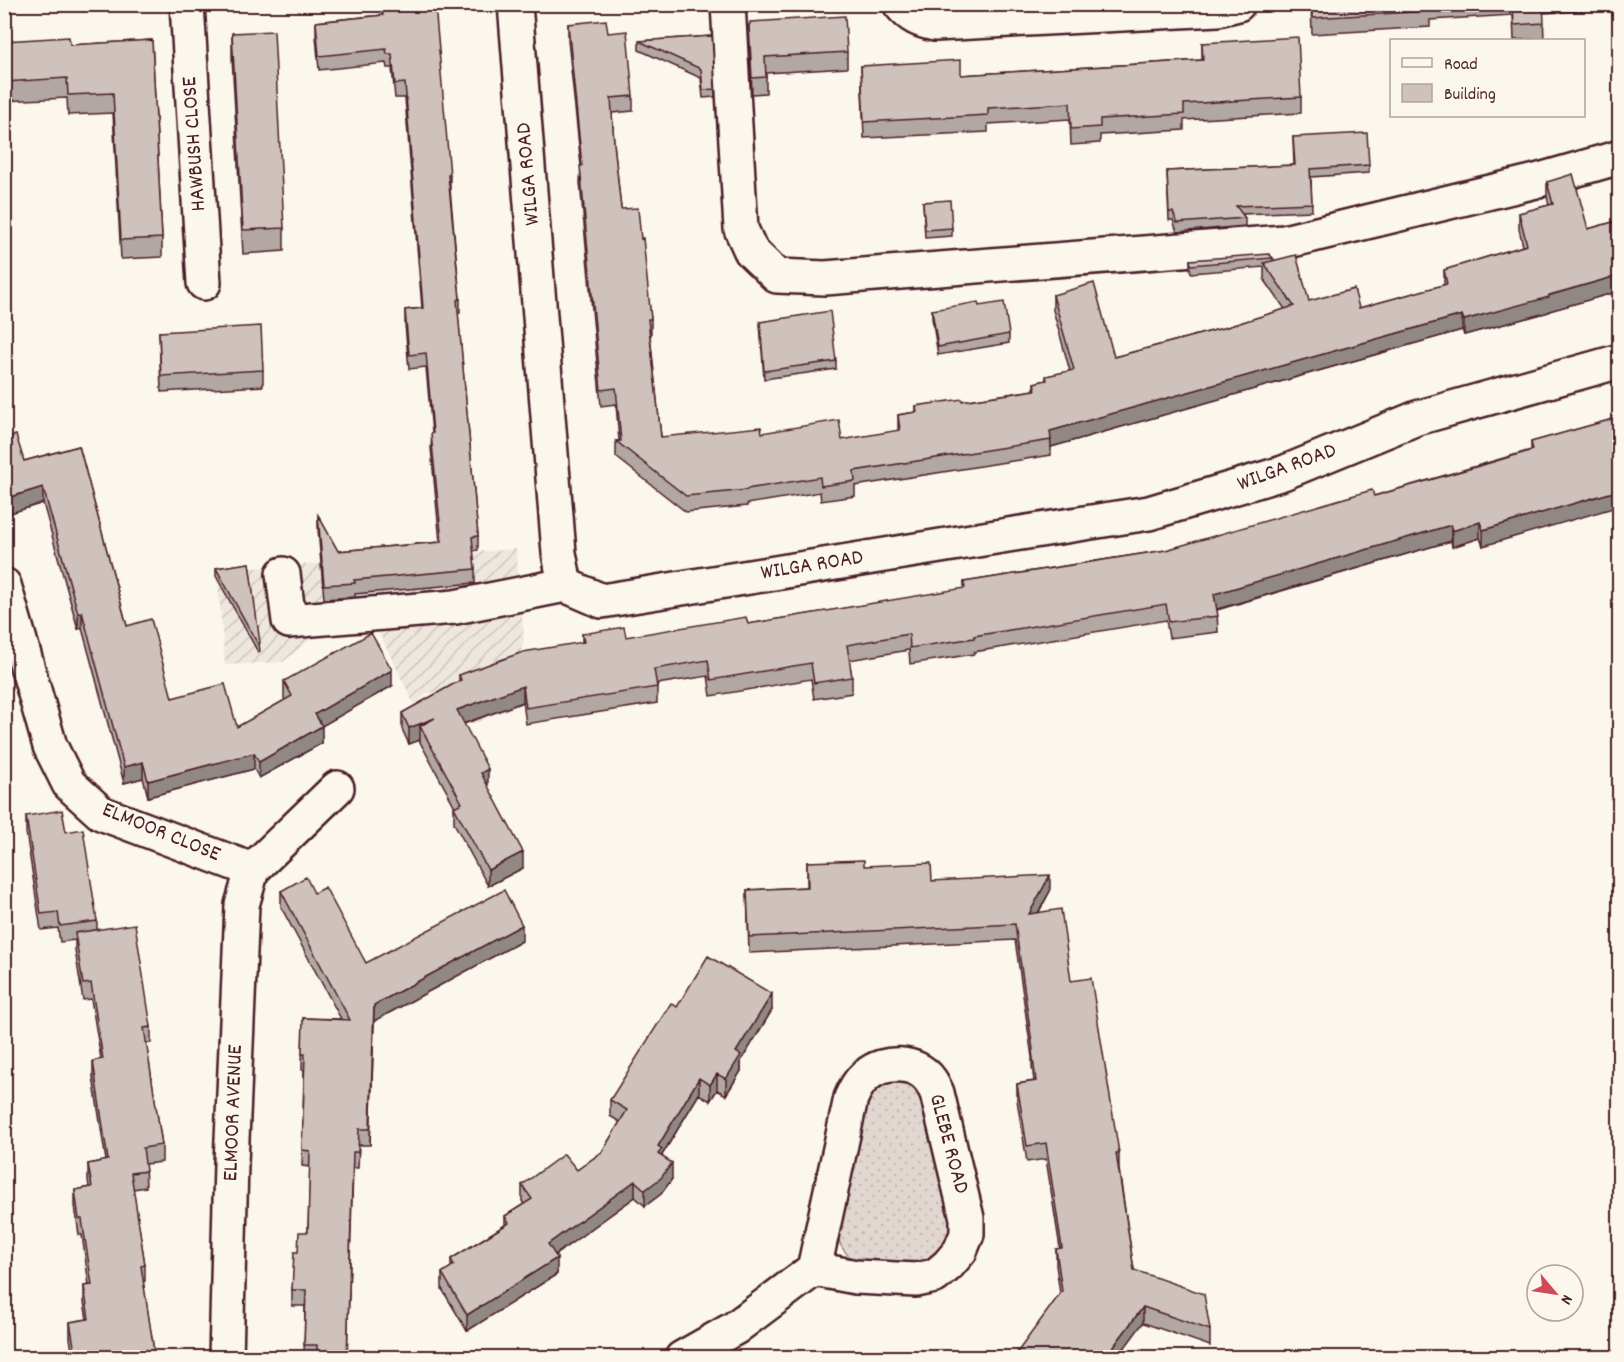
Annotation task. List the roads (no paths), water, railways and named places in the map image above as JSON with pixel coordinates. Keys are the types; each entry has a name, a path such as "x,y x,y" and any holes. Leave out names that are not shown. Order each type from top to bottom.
{"street":[{"name":"HAWBUSH CLOSE","path":"187,4 204,283"},
{"name":"WILGA ROAD","path":"515,4 559,553 565,585 602,601 1149,513 1283,473 1417,418 1620,361"},
{"path":"728,4 741,229 751,251 777,276 825,278 1284,242 1536,181 1620,157"},
{"path":"900,4 908,14 921,21 935,24 1218,9 1238,4"},
{"path":"283,574 289,621 454,607 565,585"},
{"name":"ELMOOR CLOSE","path":"4,585 50,746 69,784 101,813 252,870"},
{"path":"252,870 337,789"},
{"name":"ELMOOR AVENUE","path":"226,1358 231,1163 242,905 252,870"},
{"name":"GLEBE ROAD","path":"896,1064 917,1068 930,1079 937,1093 967,1218 967,1234 960,1251 935,1276 916,1280 856,1277 814,1269 851,1098 858,1084 868,1073 882,1066 896,1064"},
{"path":"682,1358 735,1328 814,1269"}]}
